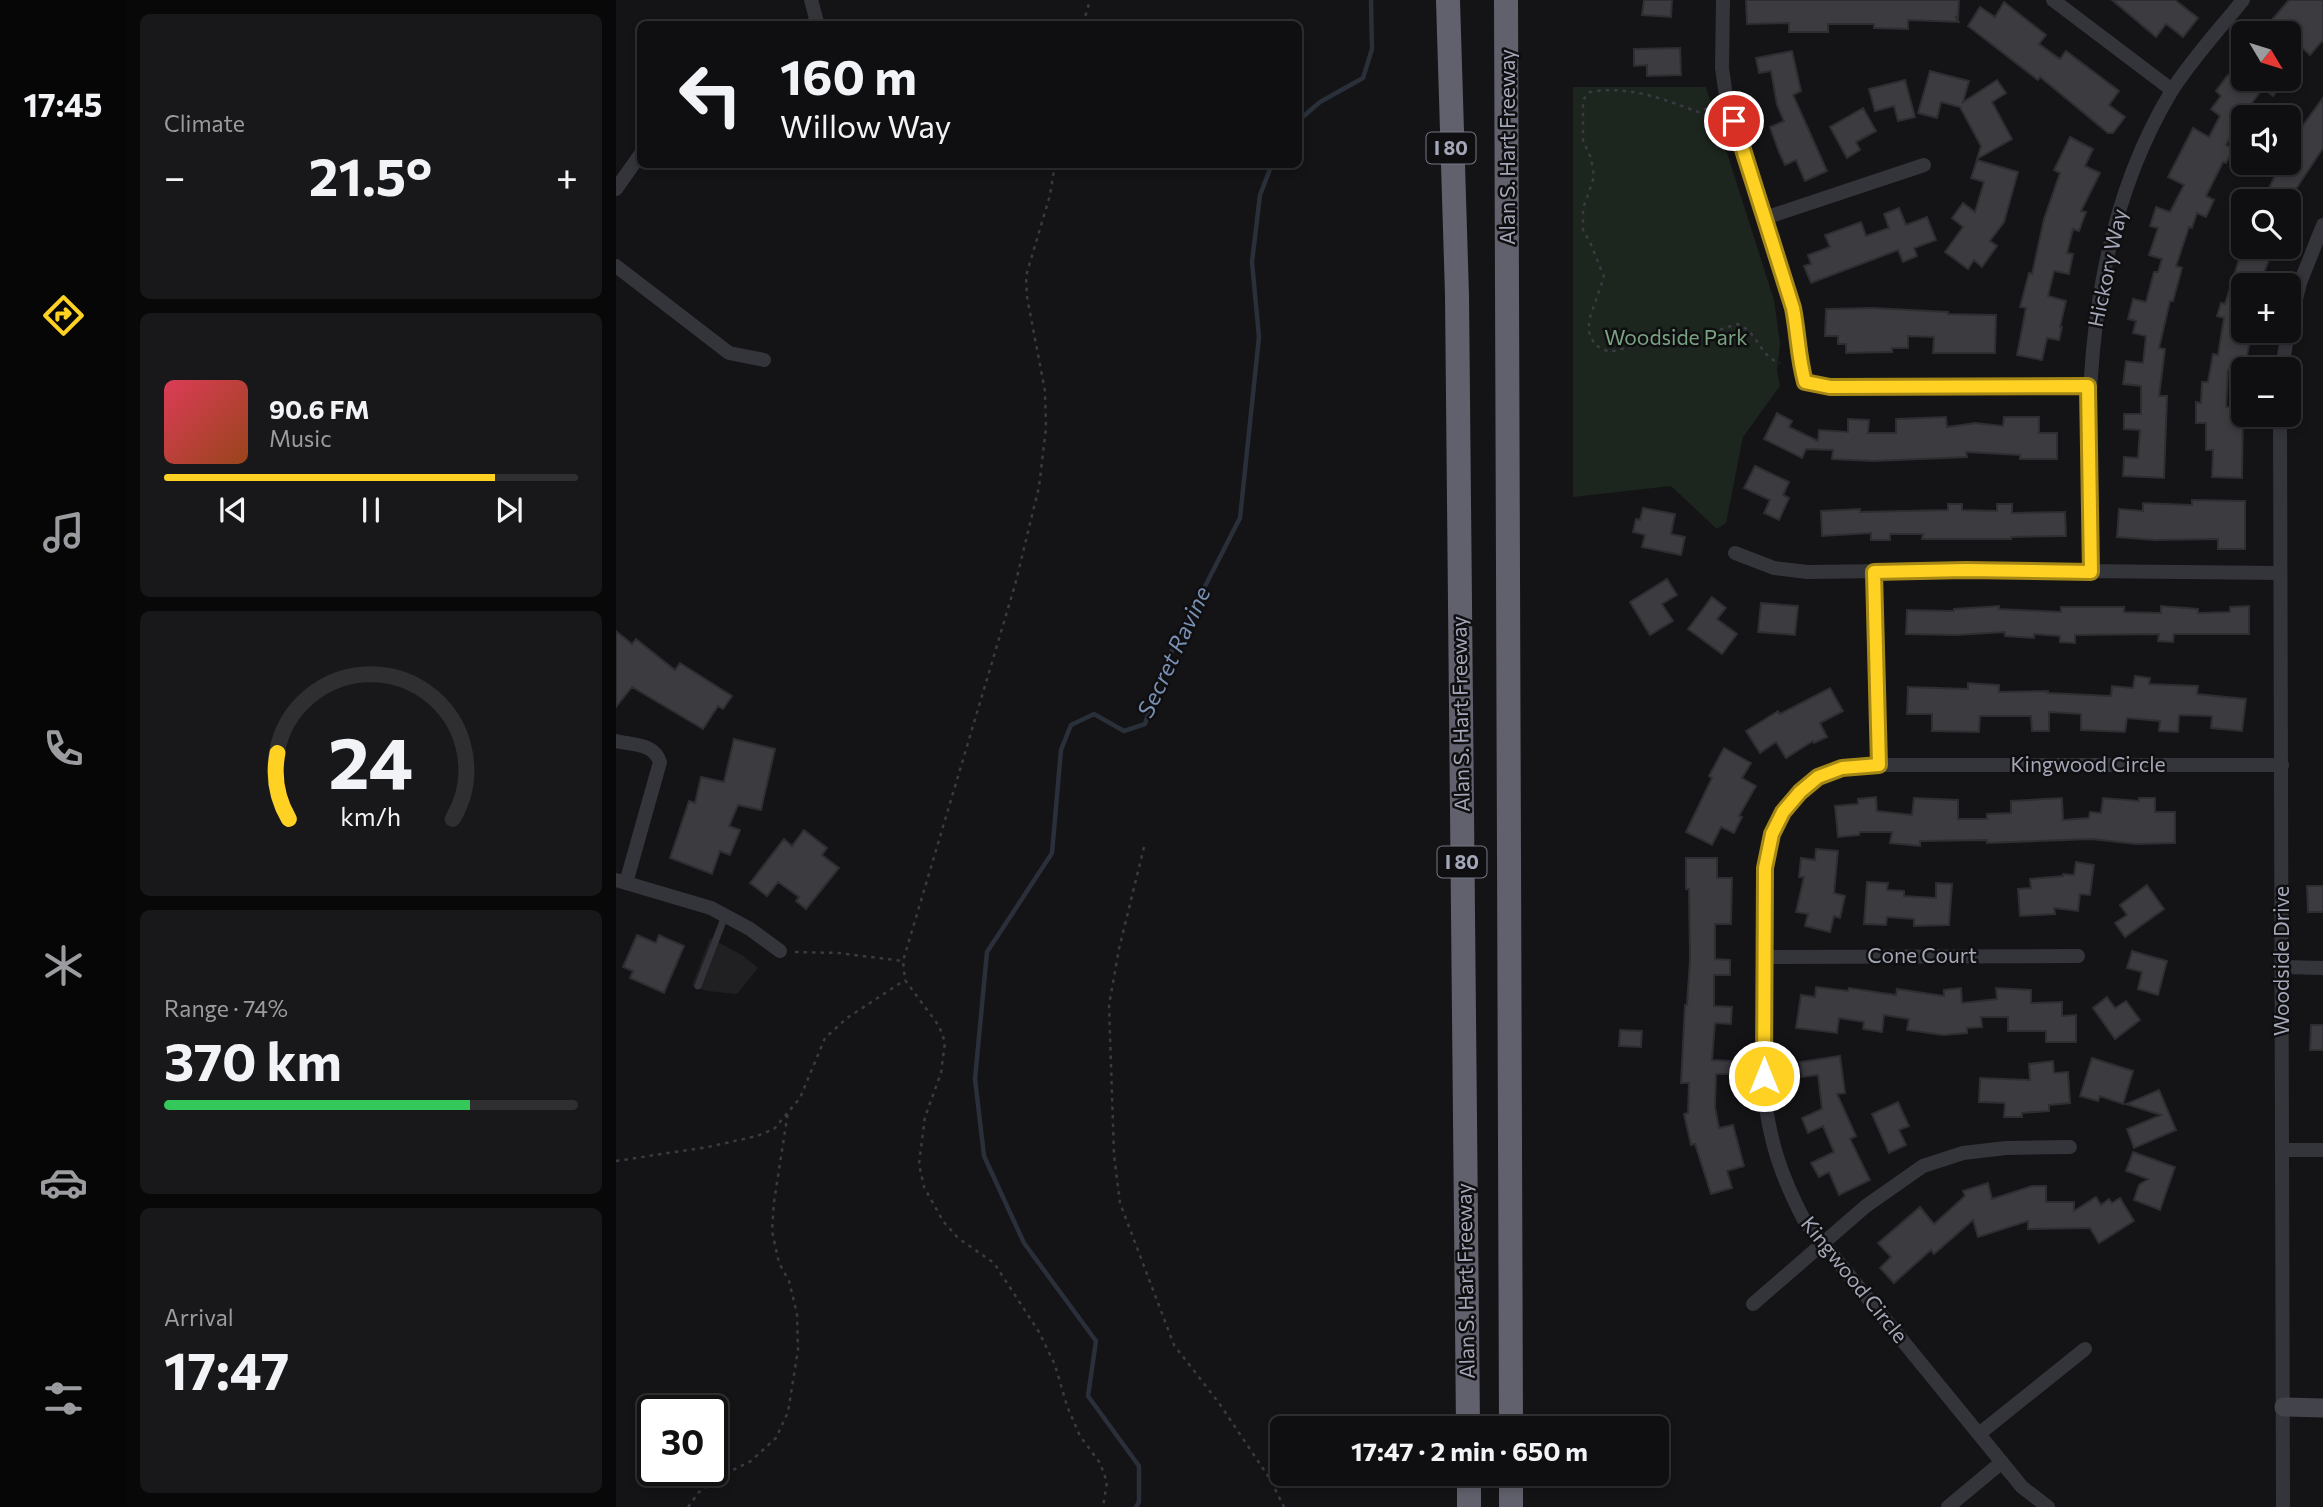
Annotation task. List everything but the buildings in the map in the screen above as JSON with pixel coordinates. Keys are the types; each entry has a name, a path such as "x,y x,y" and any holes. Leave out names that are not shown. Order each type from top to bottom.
{"highway":[{"name":"Alan S. Hart Freeway","path":"1448,0 1457,295 1468,1416"},
{"name":"Alan S. Hart Freeway","path":"1506,0 1511,1416"},
{"path":"1469,1486 1469,1507"},
{"path":"1511,1486 1511,1507"}],"street":[{"path":"811,0 817,21"},
{"path":"1723,0 1722,68 1726,96 1793,308 1798,332 1798,358 1805,382 1830,387 2088,386"},
{"path":"2053,0 2172,90"},
{"name":"Hickory Way","path":"2091,572 2088,386 2098,295 2110,240 2127,183 2148,134 2172,90 2243,0"},
{"path":"616,188 637,159"},
{"path":"1765,218 1924,165"},
{"path":"2301,280 2323,225"},
{"path":"616,266 729,353 765,360"},
{"name":"Woodside Drive","path":"2280,427 2283,1507"},
{"path":"1735,553 1774,568 1807,572 1966,570 2280,573"},
{"path":"1874,572 1879,765"},
{"path":"616,741 652,749 660,762 621,882 695,902 725,915 780,951"},
{"name":"Kingwood Circle","path":"2048,1507 2022,1487 1822,1244 1804,1220 1785,1184 1767,1125 1764,1091 1765,868 1772,834 1783,812 1800,792 1818,777 1842,768 1879,765 2281,765"},
{"name":"Cone Court","path":"1765,957 2078,956"},
{"path":"2282,967 2323,968"},
{"path":"1753,1304 1866,1206 1923,1166 1963,1153 2006,1148 2070,1147"},
{"path":"2283,1150 2323,1150"},
{"path":"1979,1434 2085,1349"},
{"path":"2284,1407 2323,1408"},
{"path":"1948,1507 2002,1462"}],"lane":[{"path":"698,986 725,915"}],"path":[{"path":"1084,21 1090,0"},
{"path":"1718,104 1698,112 1640,92 1602,90 1590,92 1583,100 1583,141 1591,158 1594,177 1583,209 1583,230 1604,277 1589,320 1589,332 1595,345 1609,352 1664,339 1701,337 1737,324 1746,327 1758,338 1765,355 1780,363"},
{"path":"1054,168 1050,195 1026,276 1027,297 1045,391 1046,428 1039,487 1015,585 903,961 905,980 939,1026 946,1042 942,1073 925,1116 919,1164 924,1186 943,1221 958,1238 994,1263 1040,1332 1055,1365 1067,1406 1076,1426 1100,1463 1107,1482 1103,1507"},
{"path":"1144,847 1119,949 1109,1005 1114,1155 1120,1203 1174,1345 1219,1404 1270,1479 1284,1507"},
{"path":"780,951 838,953 903,961"},
{"path":"616,1161 757,1136 774,1129 800,1098 825,1038 847,1018 905,980"},
{"path":"688,1507 699,1492 723,1475 751,1461 776,1438 788,1412 798,1350 797,1314 789,1281 779,1263 772,1231 788,1112"}],"shaded area":[{"path":"710,938 742,955 758,968 737,994 707,991 692,986"}],"green space":[{"name":"Woodside Park","path":"1573,87 1706,87 1774,300 1780,343 1777,370 1780,386 1743,437 1726,523 1717,529 1671,486 1573,497"}],"waterway":[{"name":"Secret Ravine","path":"1302,118 1320,102 1363,78 1372,49 1371,0"},
{"name":"Secret Ravine","path":"1136,1507 1139,1502 1139,1466 1088,1396 1096,1341 1024,1243 984,1156 975,1079 987,952 1052,853 1061,750 1071,725 1094,714 1124,731 1145,724 1160,674 1240,518 1259,337 1252,262 1260,195 1270,168"}],"route":[{"path":"1734,121 1793,308 1798,332 1798,358 1805,382 1830,387 2088,386 2091,572 1874,572 1879,765 1842,768 1818,777 1800,792 1783,812 1772,834 1765,868 1764,1076"}]}
